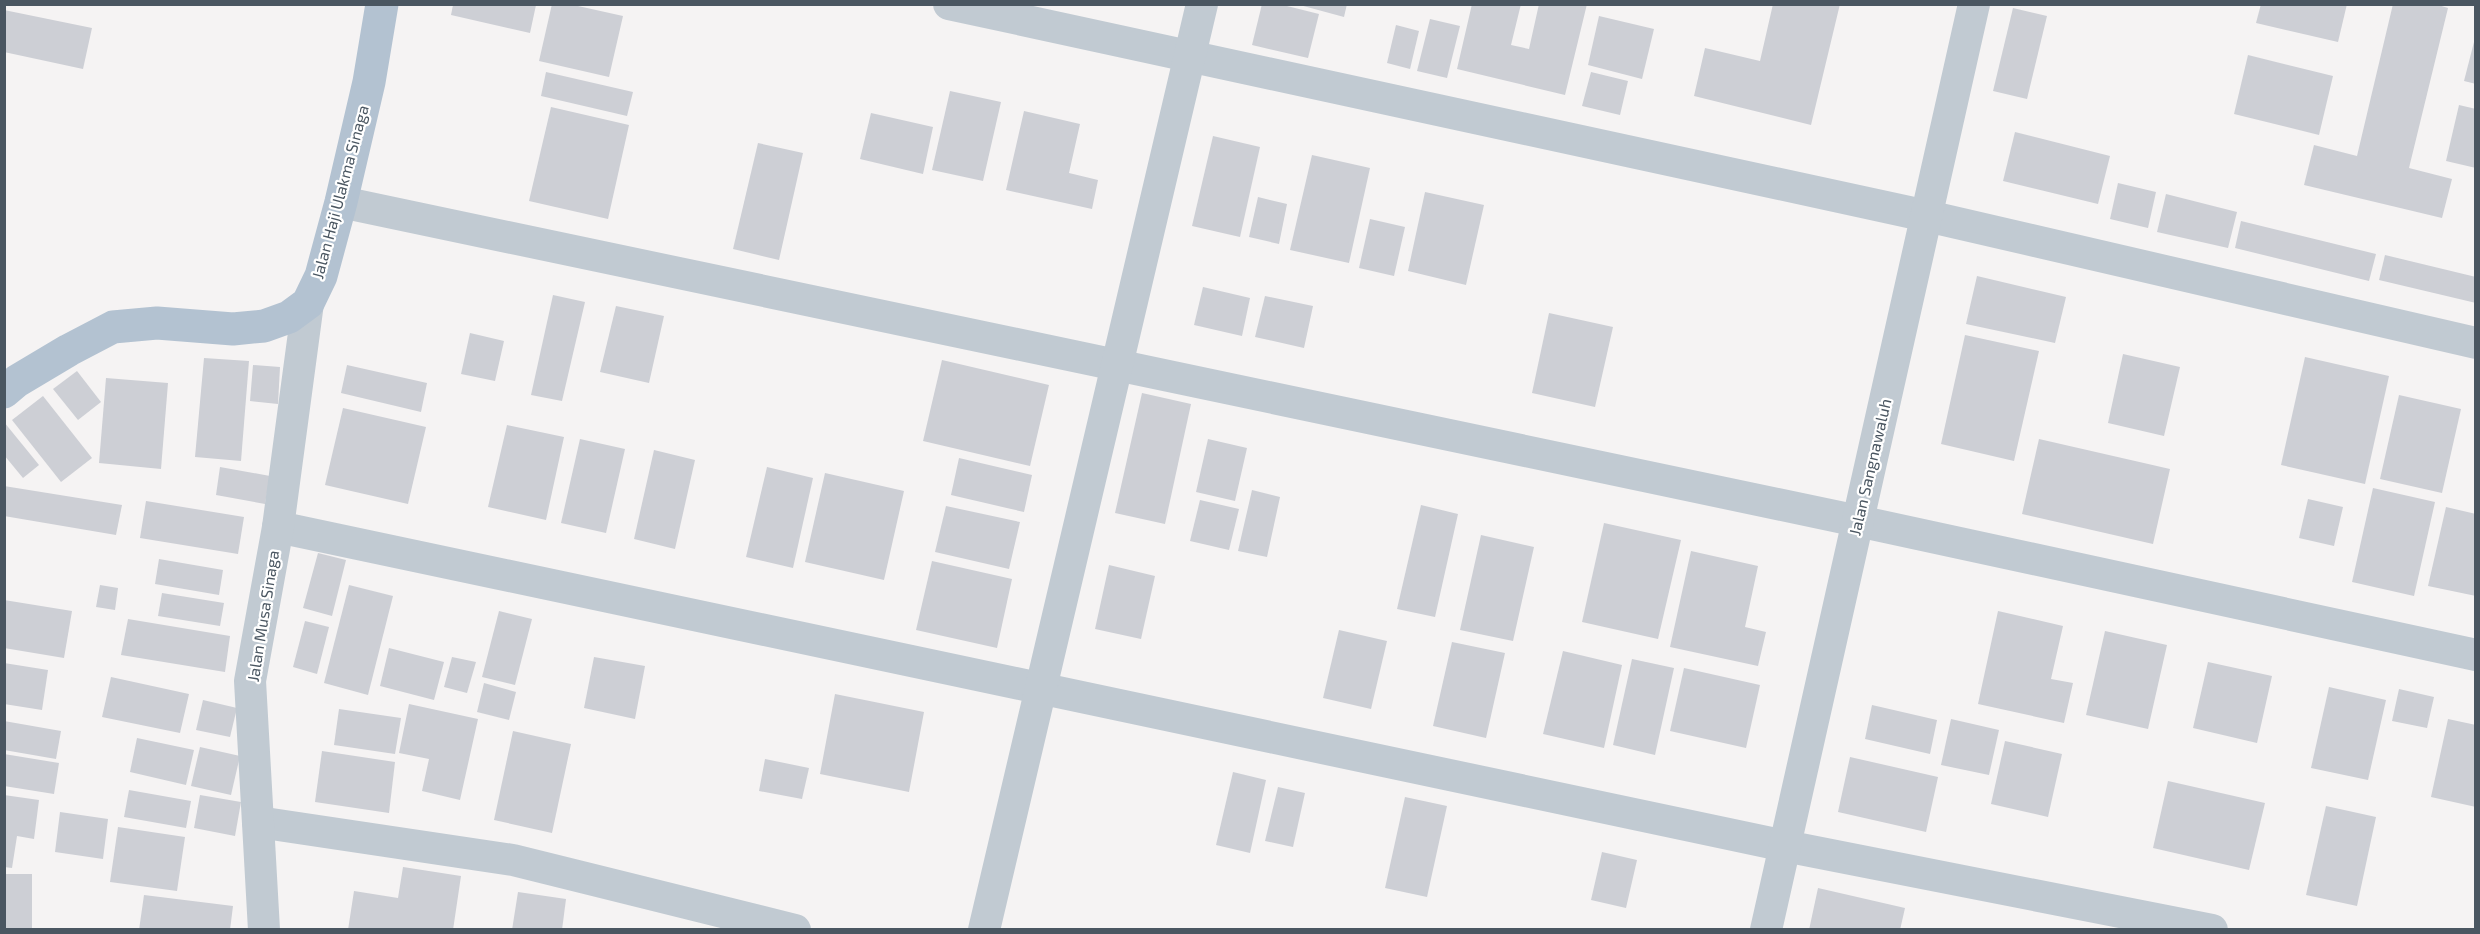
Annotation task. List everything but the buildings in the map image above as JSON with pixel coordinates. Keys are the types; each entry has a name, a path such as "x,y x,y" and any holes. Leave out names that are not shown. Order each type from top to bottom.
{"main road":[{"name":"Jalan Haji Ulakma Sinaga","path":"308,303 321,276 341,201 369,82 382,4"},
{"path":"4,392 17,381 52,360 113,327 157,323 233,329 264,326 289,317 308,303"}],"street":[{"path":"949,4 1927,216 2475,343"},
{"path":"984,930 1202,4"},
{"name":"Jalan Sangnawaluh","path":"1766,930 1974,4"},
{"path":"341,201 1858,521 2475,655"},
{"name":"Jalan Musa Sinaga","path":"264,930 250,681 278,527 308,303"},
{"path":"278,527 1785,846 2212,930"},
{"path":"258,822 513,860 795,930"}]}
